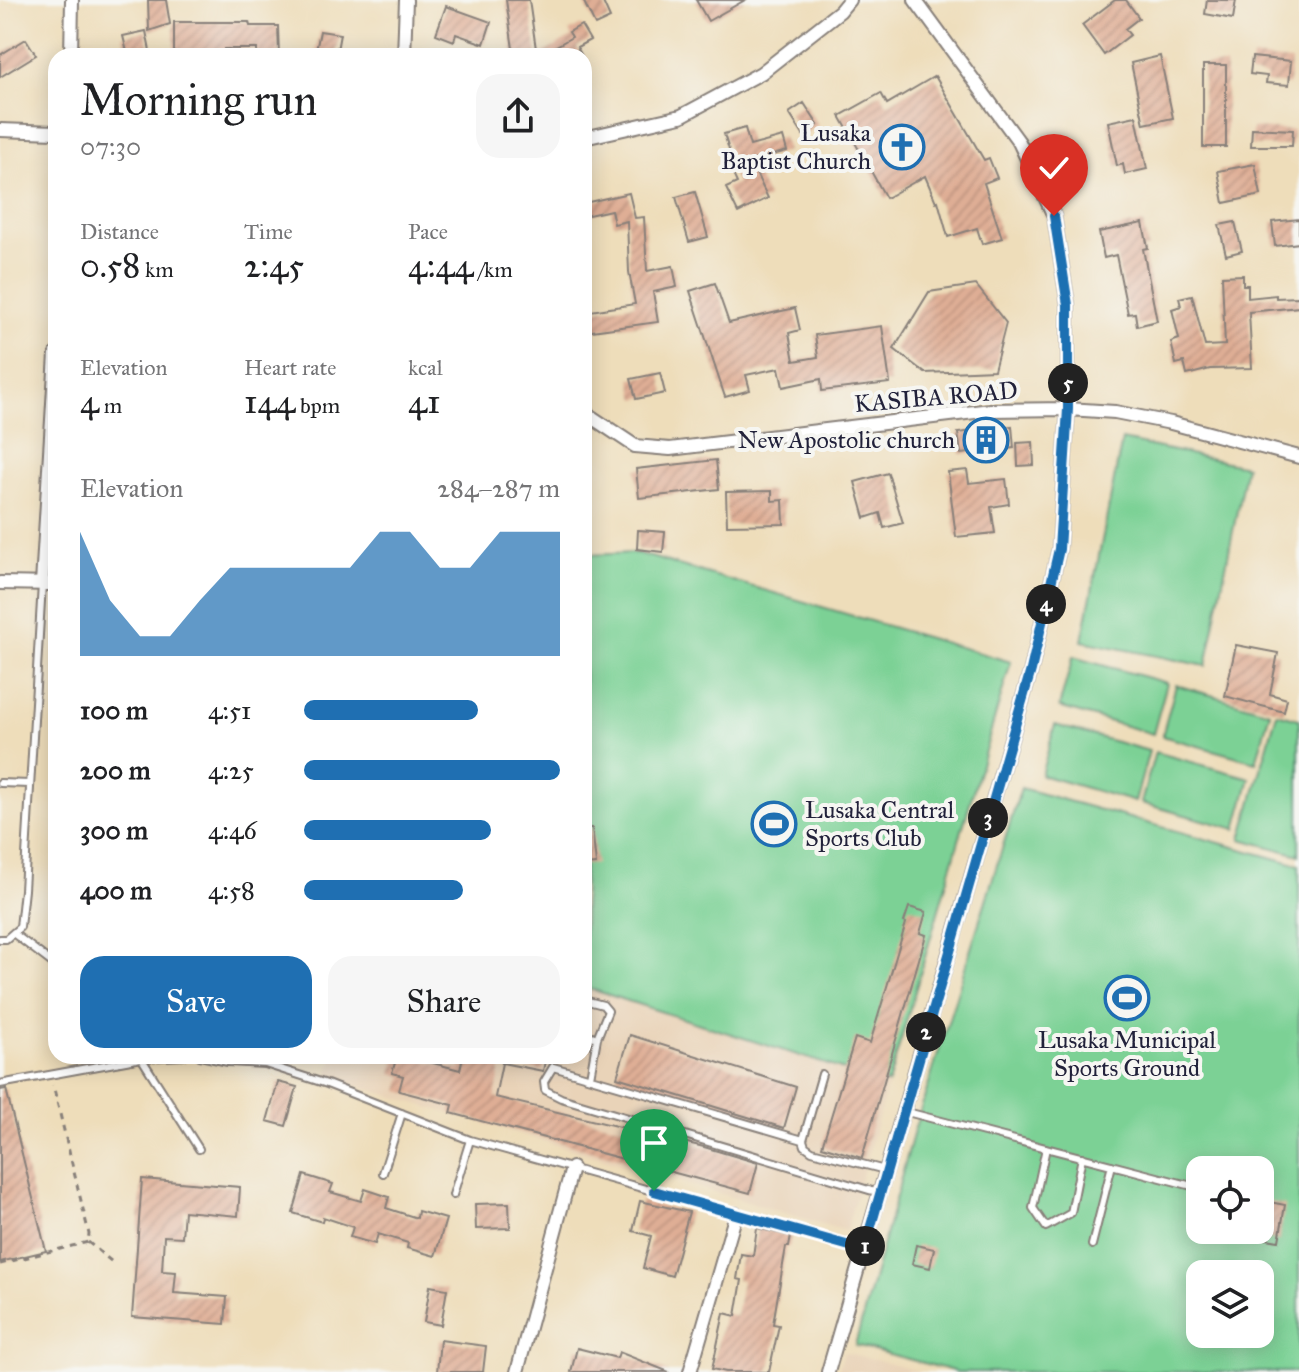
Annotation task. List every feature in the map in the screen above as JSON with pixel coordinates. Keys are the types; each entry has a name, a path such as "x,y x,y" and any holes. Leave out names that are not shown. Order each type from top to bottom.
{"street":[{"path":"71,48 72,0"},
{"path":"404,48 406,0"},
{"path":"592,136 681,116 761,73 840,11 849,0"},
{"path":"828,1372 1031,670 1059,549 1068,409 1068,305 1054,216 1019,142 915,0"},
{"path":"0,130 48,132"},
{"name":"KASIBA ROAD","path":"592,417 635,446 670,449 991,410 1068,409 1115,412 1171,423 1299,457"},
{"path":"42,584 48,485"},
{"path":"0,583 48,584"},
{"path":"517,1372 572,1168"},
{"path":"690,1372 736,1214"}],"lane":[{"path":"0,939 6,939 20,927 42,584"},
{"path":"0,783 30,784"},
{"path":"13,933 48,960"},
{"path":"590,1077 597,1038 608,1011 603,1005 592,1002"},
{"path":"592,1036 597,1038"},
{"path":"0,1084 106,1064"},
{"path":"145,1064 199,1149"},
{"path":"265,1064 327,1084 470,1140 864,1250"},
{"path":"552,1064 544,1082 545,1090 561,1098 879,1193"},
{"path":"555,1064 803,1140"},
{"path":"822,1074 803,1140 805,1146 812,1151 885,1170"},
{"path":"903,1111 1186,1184"},
{"path":"383,1173 402,1113"},
{"path":"453,1195 470,1140"},
{"path":"1046,1148 1033,1208 1046,1227 1071,1213 1082,1157"},
{"path":"1092,1245 1112,1165"}],"path":[{"path":"50,1075 89,1234 88,1242"},
{"path":"88,1242 112,1262"},
{"path":"0,1264 88,1242"}],"shaded area":[{"path":"592,990 888,1084 846,1231 327,1077 331,1064 592,1064"},
{"path":"844,1352 922,1372 838,1372"}],"green space":[{"path":"1122,440 1246,466 1206,666 1082,641"},
{"name":"Lusaka Central Sports Club","path":"637,553 1011,662 888,1084 592,990 592,555"},
{"path":"1073,657 1167,683 1153,734 1059,707"},
{"path":"1176,685 1270,712 1256,762 1162,736"},
{"path":"1277,713 1299,719 1299,855 1241,839"},
{"path":"1055,725 1149,751 1135,802 1041,775"},
{"path":"1155,752 1250,778 1236,829 1141,803"},
{"name":"Lusaka Municipal Sports Ground","path":"1021,788 1299,865 1299,1372 957,1372 855,1345 914,1131"}],"building":[{"path":"148,0 166,0 170,24 149,31"},
{"path":"506,0 529,0 536,48 513,48"},
{"path":"583,0 602,0 610,18 595,25"},
{"path":"696,0 745,0 708,21"},
{"path":"1115,0 1126,0 1139,18 1125,29 1130,35 1104,55 1082,25"},
{"path":"1207,0 1236,0 1233,19 1205,14"},
{"path":"446,6 491,22 484,44 456,34 454,41 436,34"},
{"path":"174,22 249,22 250,26 278,26 279,48 174,48"},
{"path":"581,25 590,40 578,48 553,48 572,37 569,32"},
{"path":"146,31 149,48 126,48 123,36"},
{"path":"320,31 340,34 337,48 317,48"},
{"path":"26,39 36,55 0,77 0,55"},
{"path":"1160,56 1173,118 1144,124 1131,63"},
{"path":"1252,57 1291,61 1289,85 1266,83 1267,76 1250,74"},
{"path":"1203,65 1226,65 1226,147 1203,147"},
{"path":"935,76 984,160 989,158 997,178 984,183 1002,238 982,244 977,228 948,237 938,201 925,176 886,198 840,116 881,93 887,104"},
{"path":"804,103 818,125 803,135 789,113"},
{"path":"1136,116 1147,169 1125,174 1123,164 1117,166 1108,122"},
{"path":"745,128 750,146 783,137 787,151 750,161 768,198 738,213 726,188 737,183 730,168 734,166 724,134"},
{"path":"1252,128 1293,130 1292,146 1251,146"},
{"path":"1255,164 1261,195 1224,203 1218,171"},
{"path":"695,192 708,237 689,242 676,197"},
{"path":"629,193 635,218 644,217 647,271 673,266 677,287 653,292 658,322 592,331 592,311 635,304 629,272 627,221 614,224 611,210 592,214 592,201"},
{"path":"1299,219 1299,243 1275,246 1272,222"},
{"path":"1235,222 1242,251 1226,255 1219,225"},
{"path":"1143,223 1148,248 1143,249 1157,321 1137,326 1135,313 1128,314 1116,255 1104,258 1099,232"},
{"path":"1243,275 1243,285 1248,285 1248,298 1276,295 1276,298 1299,297 1299,307 1249,312 1252,368 1210,369 1187,375 1184,362 1176,364 1171,342 1179,339 1172,309 1181,306 1179,298 1192,295 1205,346 1225,345 1222,276"},
{"path":"715,283 729,323 795,308 800,330 789,333 794,361 818,357 815,335 882,326 890,383 822,391 821,379 783,387 779,368 746,375 750,390 725,397 690,291"},
{"path":"976,285 1006,323 994,370 925,373 894,349 929,292"},
{"path":"660,373 665,393 636,399 631,379"},
{"name":"New Apostolic church","path":"1012,426 1014,448 961,454 958,433"},
{"path":"1033,442 1034,465 1018,466 1017,443"},
{"path":"716,460 719,489 639,498 636,469"},
{"path":"967,470 969,483 1006,479 1009,504 991,507 995,533 956,537 948,472"},
{"path":"888,473 903,523 884,528 880,513 865,518 855,482"},
{"path":"772,491 772,501 783,500 784,524 727,525 726,492"},
{"path":"638,530 665,532 663,552 637,549"},
{"path":"1236,645 1278,653 1270,694 1287,699 1284,712 1225,696"},
{"path":"592,828 596,864 592,864"},
{"path":"909,907 926,912 920,933 926,935 862,1158 822,1146 855,1038 870,1043"},
{"path":"630,1035 796,1087 784,1128 617,1077"},
{"path":"395,1064 437,1064 460,1070 461,1064 502,1064 495,1097 758,1163 750,1193 451,1113 453,1105 399,1091 403,1076 392,1073"},
{"path":"507,1064 544,1064 543,1071"},
{"path":"278,1082 297,1087 286,1126 267,1121"},
{"path":"6,1089 46,1251 0,1262 0,1090"},
{"path":"304,1175 333,1184 330,1192 361,1201 365,1189 389,1197 386,1208 417,1218 418,1211 446,1219 435,1256 407,1248 408,1243 378,1234 375,1244 350,1237 353,1227 323,1217 322,1222 293,1213"},
{"path":"142,1179 240,1187 238,1216 184,1211 182,1237 164,1236 162,1271 176,1272 174,1293 227,1297 225,1324 132,1317"},
{"path":"640,1201 689,1212 672,1276 643,1268 651,1236 633,1231"},
{"path":"509,1203 510,1228 476,1229 475,1204"},
{"path":"1274,1203 1285,1205 1279,1241 1274,1240"},
{"path":"757,1228 791,1236 789,1247 786,1247 773,1324 779,1325 769,1372 712,1369 724,1313 736,1316 742,1280 737,1279 741,1254 753,1256"},
{"path":"916,1245 934,1249 930,1268 912,1264"},
{"path":"430,1286 447,1289 441,1325 424,1322"},
{"path":"440,1340 486,1346 483,1372 437,1372"},
{"path":"577,1348 617,1358 619,1352 669,1372 571,1372"}],"place":[{"name":"Lusaka Baptist Church","path":"902,147"},
{"name":"New Apostolic church","path":"986,440"},
{"name":"Lusaka Central Sports Club","path":"774,824"},
{"name":"Lusaka Municipal Sports Ground","path":"1127,998"}],"route":[{"path":"654,1191 864,1250 1031,670 1059,549 1068,409 1068,305 1054,216"}]}
